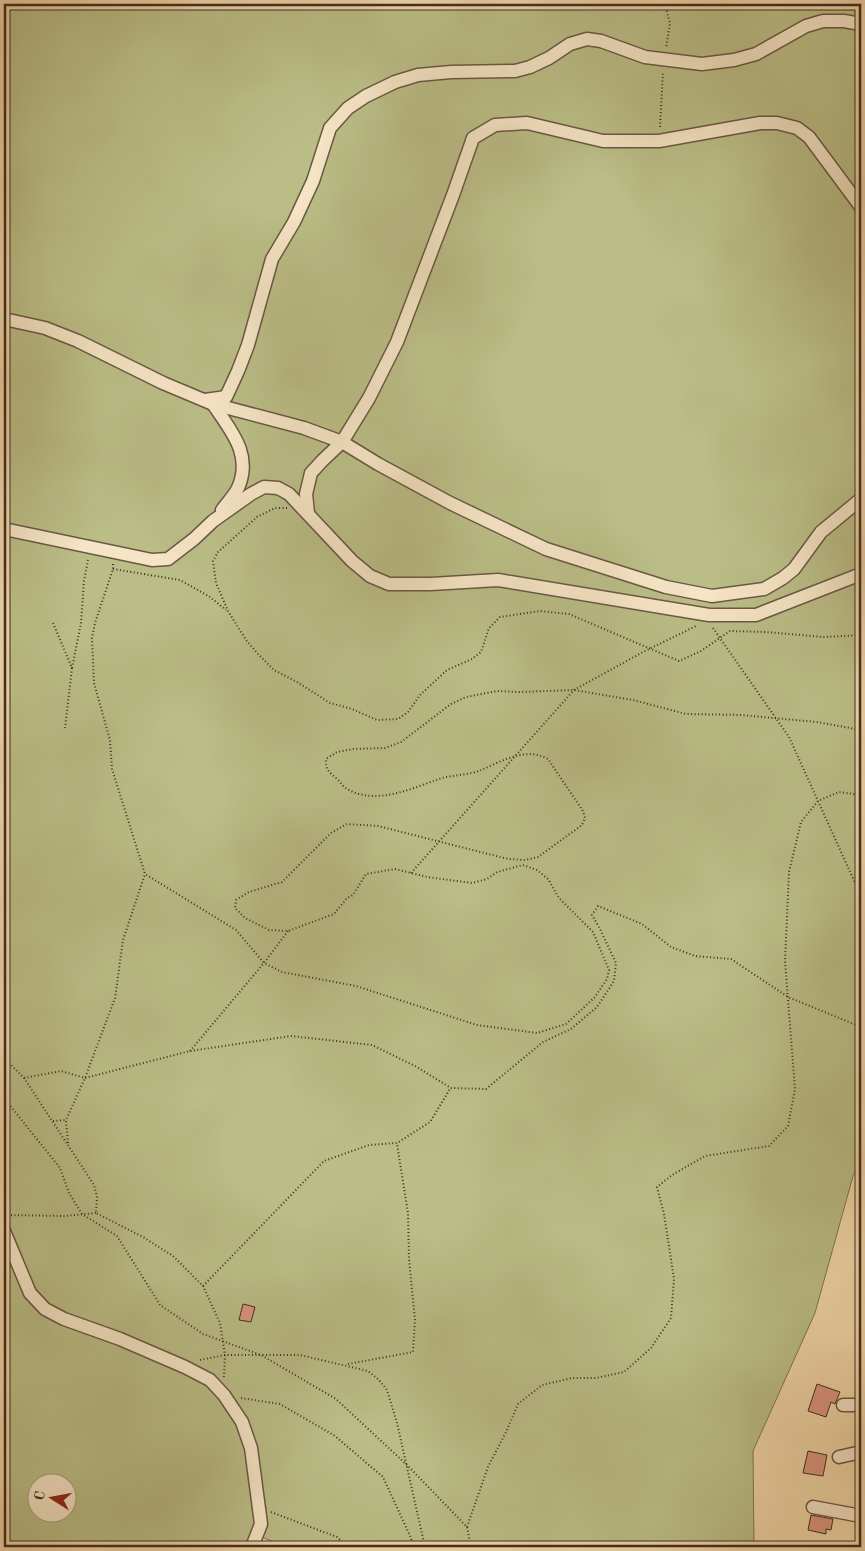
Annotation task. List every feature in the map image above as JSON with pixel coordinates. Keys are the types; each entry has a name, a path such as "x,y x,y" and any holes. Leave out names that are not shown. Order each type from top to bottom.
{"street":[{"path":"209,402 226,396 248,345 272,258 294,222 313,181 330,128 348,108 366,96 395,82 418,76 450,72 499,72 522,69 549,58 570,44 586,39 601,41 645,57 702,64 734,60 756,54 806,26 823,21 844,21 861,24"},
{"path":"308,514 306,494 311,473 342,442 369,398 397,342 453,196 473,138 495,125 527,123 603,141 659,141 760,123 777,123 797,128 809,137 861,207"},
{"path":"4,319 45,328 78,341 163,383 209,402 304,428 342,442 450,503 546,549 666,586 712,596 764,589 783,578 794,569 821,532 861,498"},
{"path":"209,402 240,447 243,463 238,489 213,521"},
{"path":"4,529 152,560 168,558 194,539 213,521 264,487 278,488 289,494 352,562 370,576 389,584 431,584 498,580 710,620 756,614 861,574"},
{"path":"4,1231 30,1293 45,1309 64,1319 120,1339 185,1366 210,1380 224,1395 242,1422 251,1448 261,1524 252,1547"},
{"path":"843,1405 861,1405"},
{"path":"839,1456 861,1452"},
{"path":"812,1507 861,1516"}],"path":[{"path":"290,508 275,508 257,516 218,552 213,561 216,583 228,611 246,640 274,670 330,703 377,720 398,719 408,712 420,695 447,670 472,659 480,652 489,628 500,617 540,611 569,614 679,661 701,651 730,631 824,637 861,635"},
{"path":"65,728 72,668 81,622 84,581 91,548"},
{"path":"68,1145 66,1120 85,1078 115,998 123,940 145,874 112,769 110,740 94,683 92,638 113,569 114,552"},
{"path":"113,569 180,580 210,597 228,611"},
{"path":"412,873 574,690 649,649 710,620 720,638 789,736 861,896"},
{"path":"53,623 72,668"},
{"path":"145,874 236,930 264,963 282,972 356,986 478,1025 537,1033 566,1024 595,997 607,978 609,970 593,932 559,898 548,879 537,870 523,865 498,872 487,879 472,882 427,877 395,869 366,874 353,895 347,898 334,914 288,931 269,930 245,918 235,908 236,900 249,892 282,882 331,833 347,824 378,826 508,859 525,860 538,857 582,825 585,818 583,811 548,759 539,754 517,755 476,772 442,778 389,795 362,795 345,788 329,773 326,759 336,752 353,748 385,748 401,742 451,704 466,697 497,690 519,692 574,690 633,700 686,714 741,714 817,722 861,730"},
{"path":"471,1547 468,1527 488,1467 518,1404 542,1385 572,1378 596,1378 624,1372 651,1348 670,1318 674,1279 664,1214 657,1187 705,1156 769,1146 788,1126 795,1089 785,961 788,872 801,822 818,801 839,792 861,795"},
{"path":"24,1078 61,1071 85,1078 190,1051 291,1036 372,1045 415,1066 450,1088 486,1088 543,1042 571,1029 597,1007 614,980 616,963 592,914 598,906 642,924 671,947 695,956 731,959 788,997 861,1027"},
{"path":"190,1051 264,963 288,931"},
{"path":"4,1058 24,1078 94,1185 97,1198 96,1212"},
{"path":"203,1286 324,1161 369,1145 397,1143 430,1122 450,1088"},
{"path":"4,1098 60,1168 69,1193 82,1214 117,1236 160,1305 203,1334 261,1355 336,1400 408,1466 468,1527"},
{"path":"52,1121 66,1120"},
{"path":"346,1365 413,1352 415,1320 409,1259 408,1213 397,1143"},
{"path":"4,1215 64,1216 96,1212 143,1237 173,1256 203,1286 220,1323 224,1355 224,1395 280,1404 335,1436 382,1477 411,1538 413,1547"},
{"path":"185,1366 204,1358 224,1355 300,1355 368,1371 387,1390 408,1466 425,1547"},
{"path":"260,1508 337,1537 347,1547"}],"green space":[{"path":"4,4 861,4 861,1162 853,1176 815,1313 753,1451 754,1547 325,1547 312,1541 307,1547 286,1547 254,1534 245,1545 234,1547 4,1547"}],"building":[{"path":"243,1304 255,1307 251,1322 239,1320"},
{"path":"817,1384 840,1392 835,1404 831,1402 826,1417 808,1411"},
{"path":"808,1451 827,1455 823,1476 803,1473"},
{"path":"811,1515 833,1519 831,1530 826,1529 826,1534 808,1530"}]}
